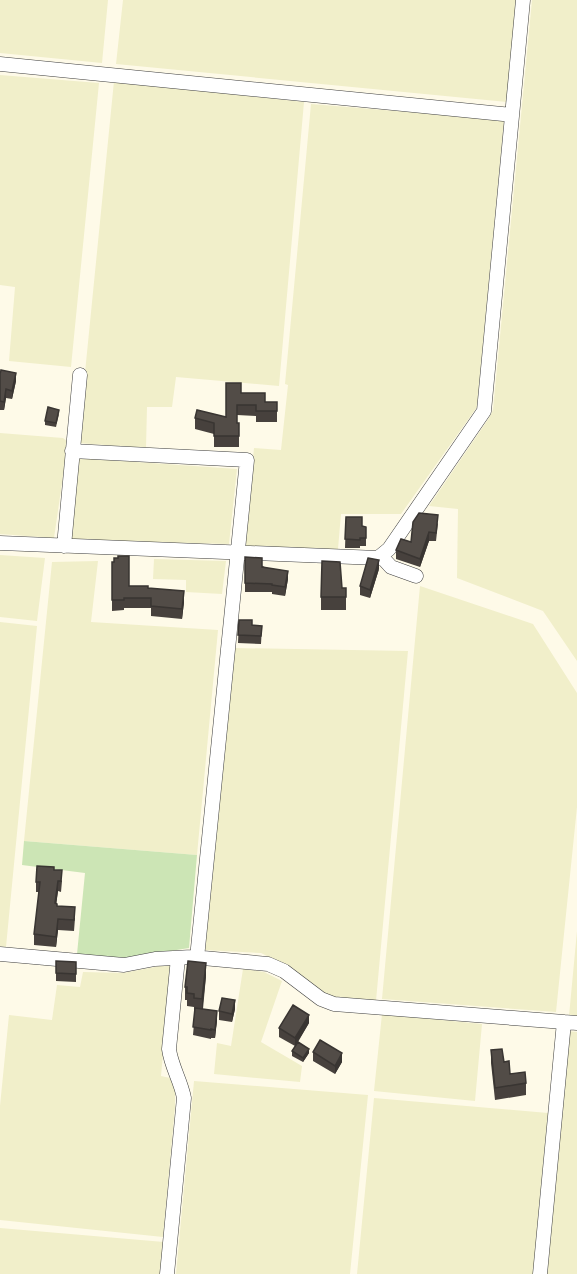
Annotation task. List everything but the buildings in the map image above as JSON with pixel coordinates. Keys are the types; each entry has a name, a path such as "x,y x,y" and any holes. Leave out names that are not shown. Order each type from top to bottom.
{"street":[{"path":"0,543 378,558 389,549 484,411 523,0"},
{"path":"0,64 512,115"},
{"path":"64,546 80,375"},
{"path":"72,451 247,460 197,958"},
{"path":"381,556 391,567 416,576"},
{"path":"0,954 124,965 155,959 178,958 268,964 284,971 321,999 334,1004 570,1022 540,1274"},
{"path":"167,1274 184,1098 182,1086 170,1059 169,1049 178,958"}],"shaded area":[{"path":"0,0 108,0 102,63 0,53"},
{"path":"123,0 516,0 507,102 116,64"},
{"path":"532,0 577,0 577,661 543,611 457,578 458,509 429,506 493,410"},
{"path":"0,75 99,83 71,367 9,361 15,287 0,285"},
{"path":"114,81 304,102 279,386 176,377 172,407 147,407 146,448 78,443"},
{"path":"311,104 504,120 477,407 401,514 341,514 338,549 244,547 254,448 281,450"},
{"path":"0,433 63,438 68,442 54,538 0,534"},
{"path":"78,458 237,469 229,544 70,540"},
{"path":"0,555 45,558 37,621 0,617"},
{"path":"154,559 226,561 222,594 186,592 186,580 153,579"},
{"path":"98,561 91,622 218,630 197,855 24,841 52,562"},
{"path":"420,586 533,624 577,693 577,807 556,1012 382,999"},
{"path":"0,622 37,626 6,947 0,946"},
{"path":"234,648 408,651 376,1001 334,998 321,993 283,964 261,953 205,950"},
{"path":"577,931 577,1016 569,1016"},
{"path":"171,964 161,1076 170,1078 175,1090 175,1107 163,1237 0,1220 0,1106 9,1015 52,1020 57,985 80,987 83,972 123,973"},
{"path":"243,969 264,972 282,981 261,1042 302,1066 300,1082 214,1074 217,1043 231,1046"},
{"path":"382,1014 482,1024 475,1101 374,1091"},
{"path":"568,1031 577,1032 577,1274 545,1274"},
{"path":"194,1081 368,1095 350,1274 176,1274"},
{"path":"374,1098 548,1113 533,1274 357,1274"},
{"path":"0,1228 164,1242 161,1274 0,1274"}],"green space":[{"path":"24,841 197,855 189,948 127,958 77,954 85,873 22,865"}]}
